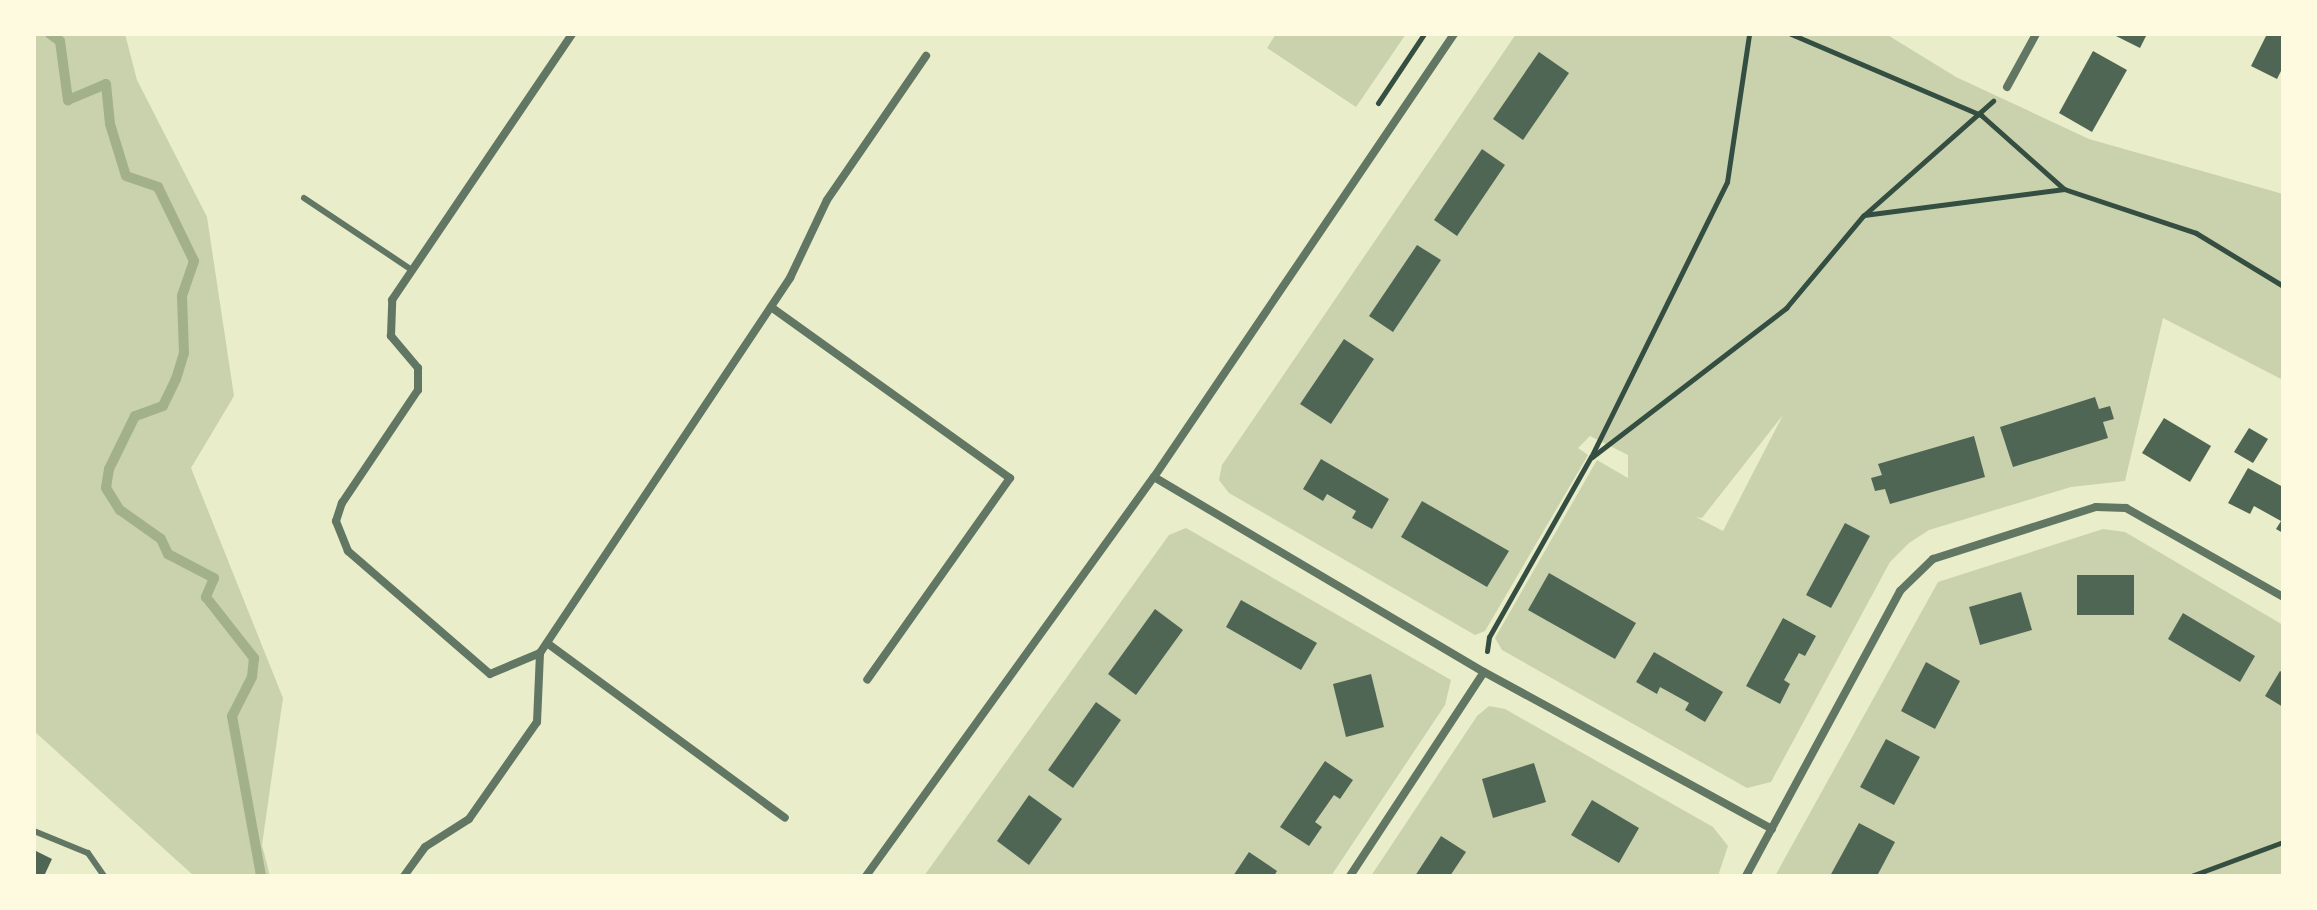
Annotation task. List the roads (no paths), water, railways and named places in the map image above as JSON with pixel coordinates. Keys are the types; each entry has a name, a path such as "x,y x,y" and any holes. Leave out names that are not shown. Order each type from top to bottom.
{"street":[{"path":"866,876 1154,477 1454,34"},
{"path":"2007,87 2036,34"},
{"path":"568,35 392,300 388,323 391,336 418,368 418,390 342,503 337,531 348,551 490,674 540,653 771,307 827,200 926,56"},
{"path":"771,307 1010,478 867,680"},
{"path":"1154,477 1484,672 1772,829"},
{"path":"1746,876 1900,591 1933,559 2096,507 2126,508 2283,597"},
{"path":"547,643 785,818"},
{"path":"404,876 425,847 469,819 537,722 540,653"},
{"path":"1350,876 1484,672"}],"lane":[{"path":"304,198 412,270"},
{"path":"34,831 88,853 104,876"}],"waterway":[{"path":"50,34 60,41 68,100 106,84 110,124 126,176 158,187 194,261 182,296 184,353 176,379 163,406 135,416 109,469 106,488 120,510 161,539 168,554 214,578 206,597 254,658 252,677 232,716 261,876"}]}
